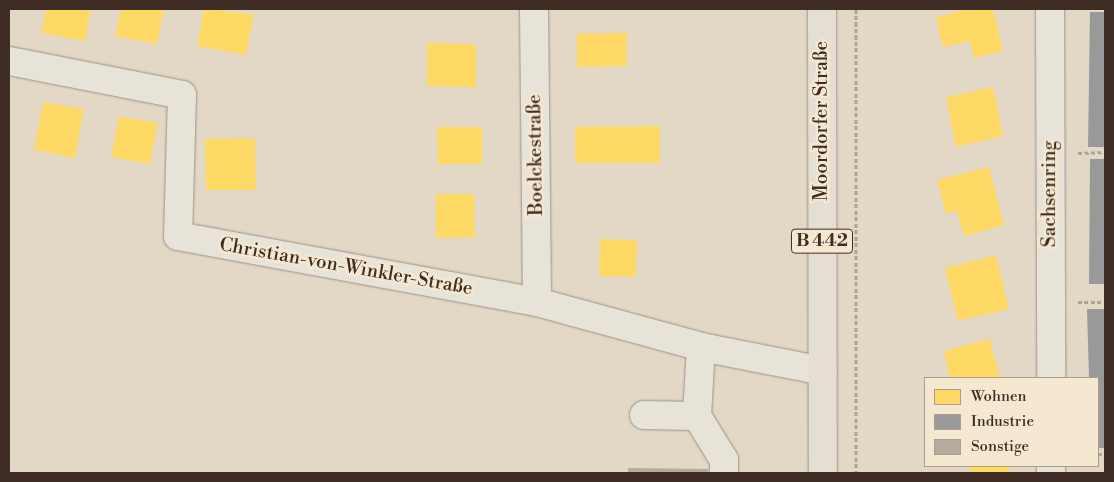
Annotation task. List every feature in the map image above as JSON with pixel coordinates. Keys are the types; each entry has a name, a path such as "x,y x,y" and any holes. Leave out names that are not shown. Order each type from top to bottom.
{"main road":[{"name":"Moordorfer Straße","path":"822,9 823,473"}],"street":[{"name":"Boelckestraße","path":"534,9 537,302"},
{"name":"Sachsenring","path":"1050,9 1051,377"},
{"name":"Christian-von-Winkler-Straße","path":"9,61 182,95 178,236 537,302 701,347 823,371"},
{"path":"701,347 697,416 724,460 724,473"},
{"path":"644,415 697,416"}],"path":[{"path":"856,9 856,473"}],"building: Wohnen":[{"path":"46,9 91,9 85,41 41,33"},
{"path":"121,9 164,9 157,44 115,36"},
{"path":"204,9 254,14 246,55 197,46"},
{"path":"968,9 993,9 1003,51 974,58 970,41 943,47 936,17"},
{"path":"627,33 627,66 577,67 577,34"},
{"path":"427,43 476,44 476,87 427,86"},
{"path":"993,87 1003,136 956,147 946,97"},
{"path":"43,102 84,109 75,158 34,150"},
{"path":"119,116 158,123 150,164 111,157"},
{"path":"660,126 660,163 575,163 575,127"},
{"path":"437,127 482,127 482,164 438,164"},
{"path":"255,138 256,190 206,190 205,139"},
{"path":"989,167 1004,225 964,236 957,211 946,214 937,180"},
{"path":"436,194 474,194 475,237 436,238"},
{"path":"600,239 637,240 636,277 599,276"},
{"path":"996,255 1009,309 958,321 945,268"},
{"path":"990,339 1000,377 950,377 944,351"},
{"path":"969,467 1008,467 1010,473 971,473"}],"building: Industrie":[{"path":"1090,12 1105,12 1105,147 1088,147"},
{"path":"1090,159 1105,159 1105,284 1089,284"},
{"path":"1087,309 1105,309 1105,448 1099,448 1099,377 1089,377"}],"building: Sonstige":[{"path":"628,468 708,469 708,473 628,473"}]}
